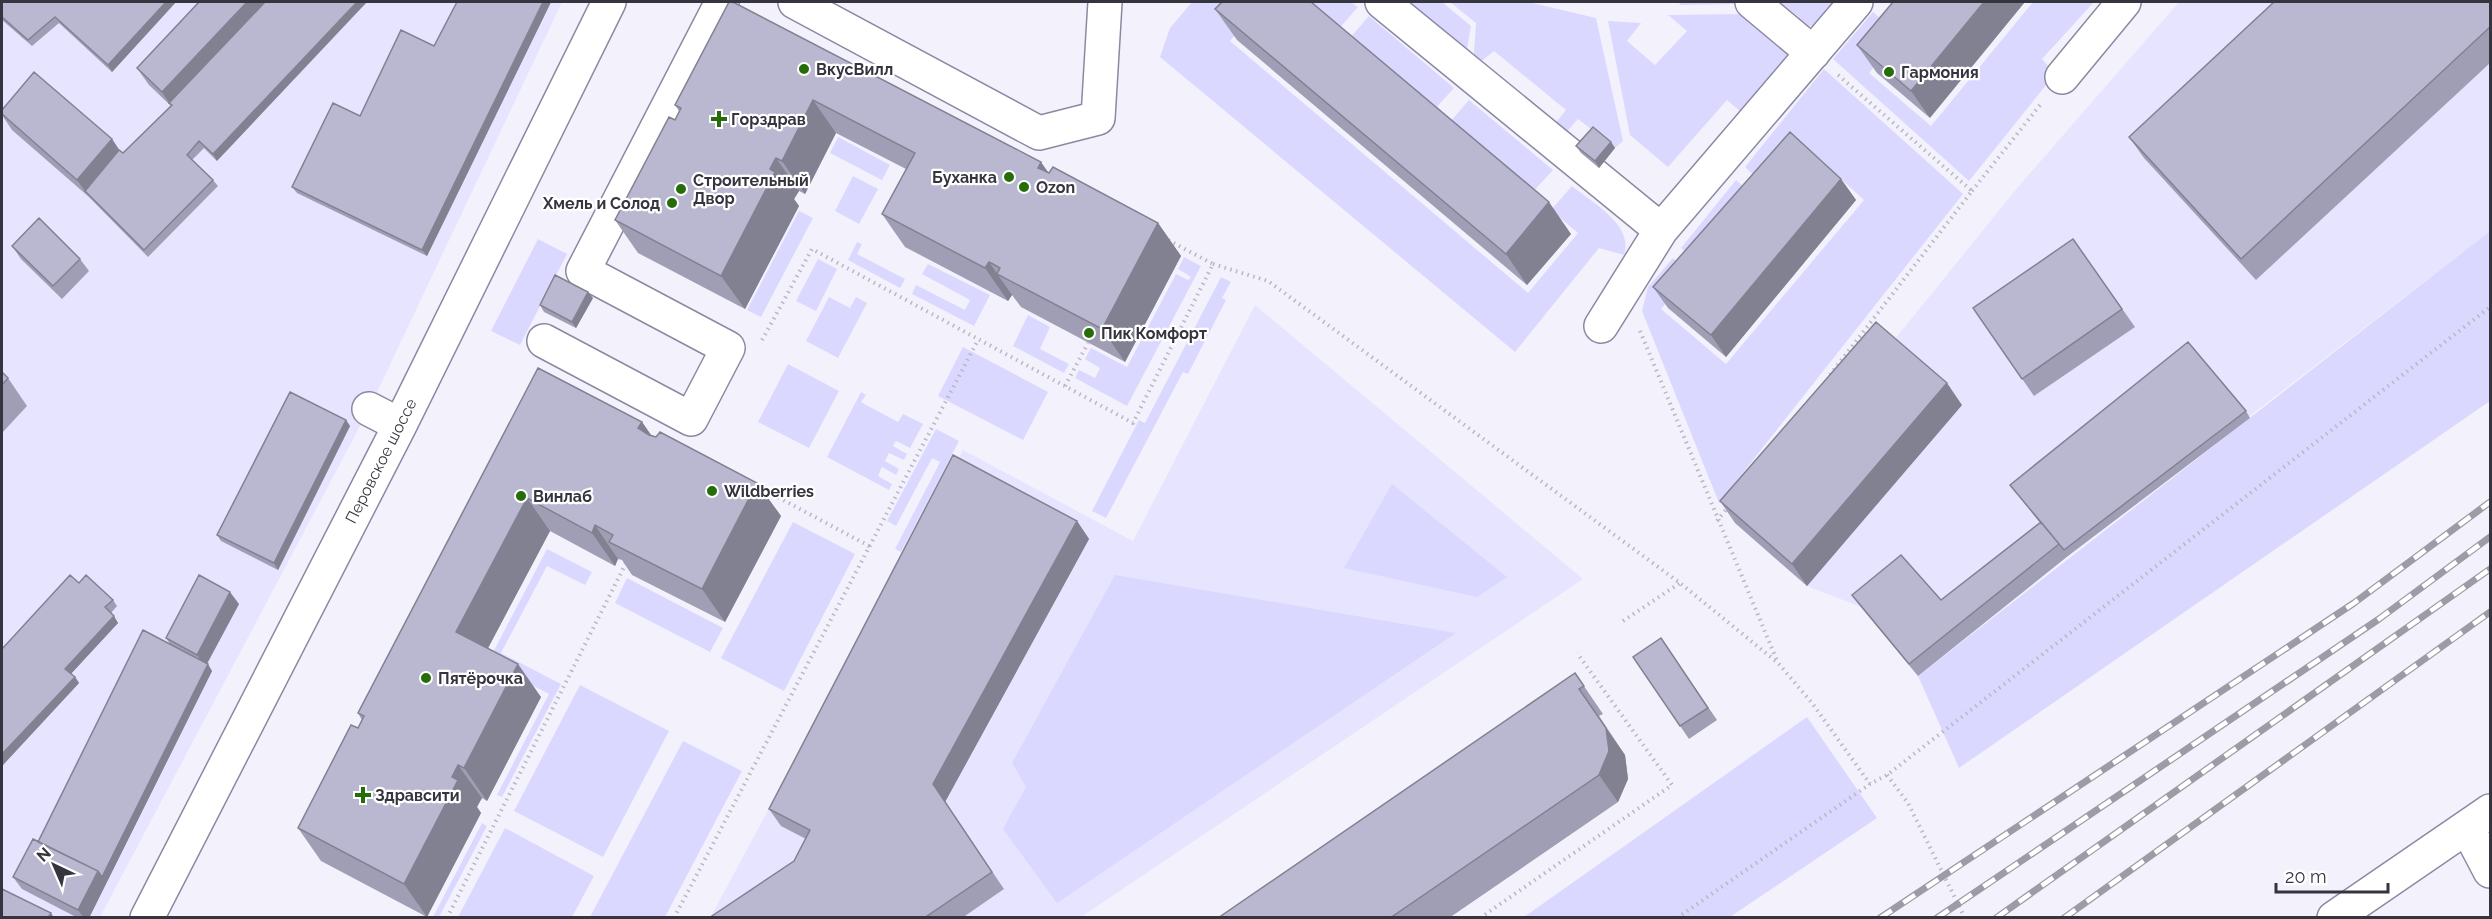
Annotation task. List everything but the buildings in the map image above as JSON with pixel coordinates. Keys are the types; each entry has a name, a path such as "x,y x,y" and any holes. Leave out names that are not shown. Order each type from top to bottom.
{"street":[{"name":"Перовское шоссе","path":"147,918 400,425 609,2"},
{"path":"544,341 691,419 718,368 728,348 583,271 722,2"},
{"path":"795,2 1039,133 1098,118 1105,2"},
{"path":"1382,2 1661,230"},
{"path":"1752,2 1814,53"},
{"path":"1601,326 1661,230 1856,2"},
{"path":"2062,77 2124,2"},
{"path":"369,409 400,425"},
{"path":"2334,918 2479,819 2490,871"}],"path":[{"path":"1814,53 1972,191"},
{"path":"1826,380 2062,77"},
{"path":"1161,237 1213,264 1268,281 1680,583 1778,663 1812,703 1870,784"},
{"path":"759,345 812,249 1133,423 1213,264"},
{"path":"1677,918 1870,784 1887,775 2490,308"},
{"path":"1636,322 1778,663"},
{"path":"755,330 765,335"},
{"path":"674,918 978,340"},
{"path":"1065,387 1088,343"},
{"path":"750,482 871,547"},
{"path":"1717,521 1732,502"},
{"path":"447,918 626,563"},
{"path":"1623,621 1680,583"},
{"path":"1480,918 1672,785 1577,653"},
{"path":"1887,775 1908,803 1965,918"}],"shaded area":[{"path":"2,2 562,2 369,409 100,917 2,918"},
{"path":"1192,2 1262,2 1230,41 1528,293 1578,233 1551,210 1572,186 1600,207 1617,224 1623,234 1624,255 1599,248 1515,352 1160,57 1170,28"},
{"path":"1305,2 1351,2 1358,7 1338,30"},
{"path":"1395,2 1442,2 1471,26 1465,61"},
{"path":"1450,2 1528,2 1596,18 1623,141 1615,148 1578,119 1565,134 1553,126 1566,110 1494,51 1473,68 1476,23"},
{"path":"1681,2 1732,2 1735,4 1679,5"},
{"path":"1780,2 1844,2 1823,22 1803,26 1794,25 1799,17"},
{"path":"2033,2 2094,2 2042,59 2055,74 1969,181 1833,59 1873,12 1900,35 1869,73 1931,126"},
{"path":"2179,2 2490,2 2490,231 2068,556 1918,676 1861,607 1807,586 1735,523 1891,344 2018,187"},
{"path":"1747,14 1783,46 1788,57 1747,117 1727,100 1668,167 1630,135 1608,21 1641,23 1627,41 1655,65 1687,31 1668,15"},
{"path":"1369,16 1454,88 1434,110 1349,39"},
{"path":"1824,69 1963,194 1719,503 1642,311 1648,287 1673,258 1690,275 1661,309 1726,364 1864,200 1805,146 1767,188 1745,167"},
{"path":"1469,100 1553,170 1532,193 1449,123"},
{"path":"838,137 890,165 882,180 830,153"},
{"path":"853,176 878,189 859,224 835,211"},
{"path":"1736,180 1758,199 1700,264 1681,248"},
{"path":"799,211 813,218 761,317 747,310"},
{"path":"2490,231 2490,401 1959,768 1918,676"},
{"path":"538,239 567,254 520,345 491,331"},
{"path":"857,242 862,244 857,254 905,279 900,288 848,260"},
{"path":"1184,257 1201,266 1127,406 1075,378 1079,370 1095,378 1100,368 1085,359 1091,348 1127,367 1176,274 1188,280 1191,277 1178,269"},
{"path":"818,259 837,269 816,311 796,301"},
{"path":"928,264 990,295 974,326 912,294 916,285 965,310 970,300 922,274"},
{"path":"1221,277 1231,282 1222,298 1226,300 1188,374 1183,372 1106,518 1092,511 1139,420 1145,423"},
{"path":"829,297 850,308 856,297 867,303 838,358 806,341"},
{"path":"1255,305 1583,579 1081,917 710,918 963,450 1133,541"},
{"path":"1028,315 1050,327 1040,349 1069,364 1064,373 1013,346"},
{"path":"963,347 1048,392 1023,440 938,396"},
{"path":"788,364 839,391 809,448 758,422"},
{"path":"861,392 866,395 861,402 898,422 903,414 923,424 910,448 896,441 893,446 907,454 904,460 889,453 885,461 899,469 896,475 882,467 878,476 892,484 889,490 827,457"},
{"path":"936,429 959,441 901,552 895,549 940,462 932,458 896,526 887,521"},
{"path":"1392,484 1507,577 1477,597 1344,568"},
{"path":"793,522 855,554 784,691 721,658"},
{"path":"547,549 592,572 585,585 547,566 501,653 561,684 502,797 497,795 549,694 488,662"},
{"path":"1115,575 1456,633 1057,903 1003,829 1026,787 1012,763"},
{"path":"627,578 723,628 710,652 615,603"},
{"path":"580,685 669,731 603,857 514,811"},
{"path":"1807,717 1877,818 1730,917 1524,917"},
{"path":"683,741 742,771 665,917 590,917"},
{"path":"482,823 487,826 439,917 433,917"},
{"path":"505,828 594,876 572,917 458,917"}],"railway":[{"path":"1880,918 2354,603 2490,502"},
{"path":"1937,918 2379,619 2490,537"},
{"path":"1996,918 2490,569"},
{"path":"2064,918 2490,612"}],"place":[{"name":"ВкусВилл","path":"804,69"},
{"name":"Гармония","path":"1889,72"},
{"name":"Горздрав","path":"719,119"},
{"name":"Буханка","path":"1009,177"},
{"name":"Ozon","path":"1024,187"},
{"name":"Строительный Двор","path":"681,189"},
{"name":"Хмель и Солод","path":"672,203"},
{"name":"Пик Комфорт","path":"1089,333"},
{"name":"Wildberries","path":"712,491"},
{"name":"Винлаб","path":"521,496"},
{"name":"Пятёрочка","path":"426,678"},
{"name":"Здравсити","path":"363,795"}]}
